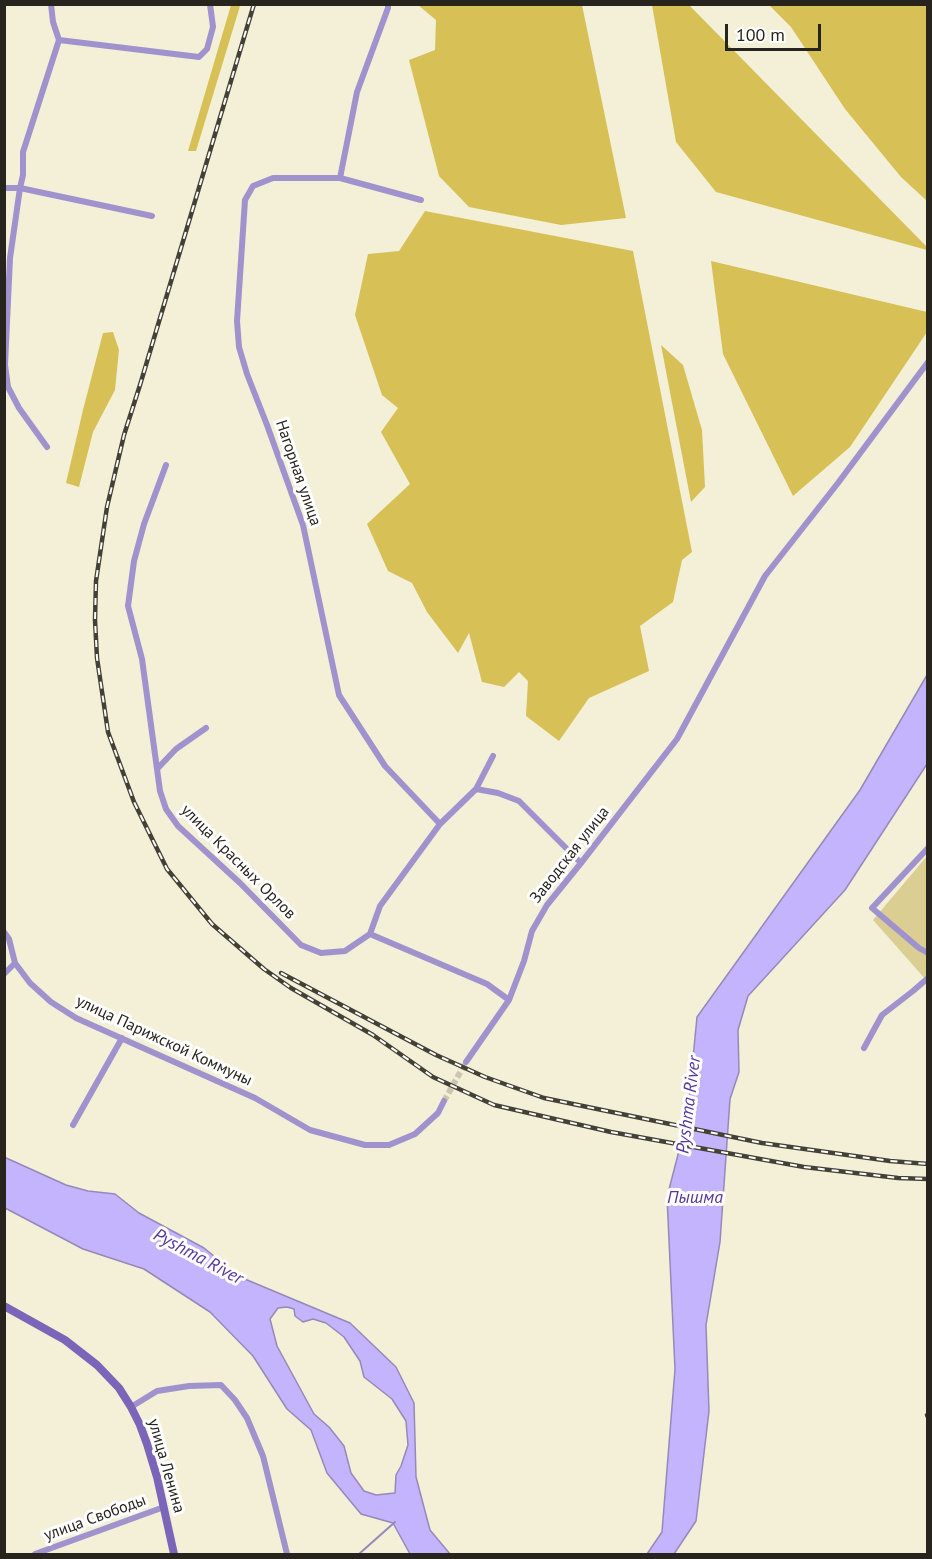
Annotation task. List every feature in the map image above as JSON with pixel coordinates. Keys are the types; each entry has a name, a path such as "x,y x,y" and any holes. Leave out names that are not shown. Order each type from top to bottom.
{"main road":[{"name":"улица Ленина","path":"4,1306 64,1340 97,1365 119,1388 131,1407 147,1444 174,1554"}],"street":[{"path":"47,447 19,408 8,387 5,365 10,258 23,175 23,152 59,40 53,22 51,4"},
{"path":"59,40 199,57 207,49 213,27 210,4"},
{"path":"340,178 357,93 388,4"},
{"name":"Нагорная улица","path":"421,200 340,178 273,178 253,186 245,200 237,304 239,347 303,525 339,695 385,766 440,824"},
{"path":"4,188 20,188 152,216"},
{"name":"Заводская улица","path":"466,1062 509,1000 532,932 547,905 677,740 765,576 838,483 927,363"},
{"name":"улица Красных Орлов","path":"166,465 136,552 128,606 142,658 160,791 166,809 178,826 240,883 301,945 321,953 345,951 370,933"},
{"path":"158,768 176,748 206,728"},
{"path":"493,756 476,789 440,824 380,906 370,933 487,984 509,1000"},
{"path":"476,789 498,793 519,801 581,863"},
{"path":"927,848 873,908 919,948 927,952"},
{"name":"улица Парижской Коммуны","path":"4,932 9,939 15,963 30,983 51,1002 76,1018 255,1098 310,1130 365,1145 389,1145 415,1134 438,1113 444,1101"},
{"path":"4,974 15,963"},
{"path":"864,1048 882,1015 927,978"},
{"path":"73,1125 122,1038"},
{"path":"131,1407 157,1391 189,1386 221,1385 247,1418 263,1456 287,1554"},
{"name":"улица Свободы","path":"35,1554 164,1507"}],"shaded area":[{"path":"231,5 240,6 196,151 188,151"},
{"path":"418,5 582,5 626,218 561,225 469,207 439,176 409,60 435,50 436,20"},
{"path":"652,5 689,5 927,247 927,250 716,192 676,142"},
{"path":"769,5 927,5 927,201 901,177 845,109 791,27"},
{"path":"425,211 633,251 692,552 682,560 673,602 640,626 649,671 589,698 559,741 526,716 528,681 519,672 504,687 482,682 469,633 458,653 427,612 412,583 388,571 367,524 410,484 381,432 398,408 382,395 355,315 368,254 399,251"},
{"path":"711,261 927,312 927,332 850,447 793,496 723,354"},
{"path":"113,332 119,350 115,390 93,432 79,487 66,483 103,333"},
{"path":"661,345 683,365 702,430 705,487 691,502"},
{"path":"927,856 927,981 873,920"}],"water":[{"name":"Пышма","path":"927,675 927,764 845,890 748,996 738,1030 739,1072 730,1099 720,1242 706,1325 709,1411 696,1521 674,1554 647,1554 662,1532 675,1369 667,1197 687,1120 697,1017 860,790"},
{"name":"Pyshma River","path":"4,1157 66,1185 88,1191 115,1194 139,1213 204,1248 240,1277 350,1323 396,1367 414,1403 416,1477 430,1530 450,1554 410,1554 393,1523 361,1514 327,1473 311,1430 287,1409 253,1356 210,1312 144,1269 83,1249 5,1208","holes":["278,1308 294,1309 295,1316 303,1322 313,1319 326,1323 344,1337 360,1361 364,1377 392,1399 406,1421 408,1445 396,1475 395,1493 376,1495 364,1491 351,1473 344,1446 329,1427 314,1414 277,1346 270,1319"]}],"waterway":[{"path":"359,1554 395,1522"}],"tunnel":[{"path":"444,1101 466,1062"}],"railway":[{"path":"254,4 124,435 107,507 96,581 97,658 108,732 134,802 167,869 212,924 264,969 291,988 373,1035 433,1077 494,1105 611,1132 804,1167 898,1178 928,1179"},
{"path":"281,973 436,1055 485,1077 544,1098 762,1143 928,1164"}]}
